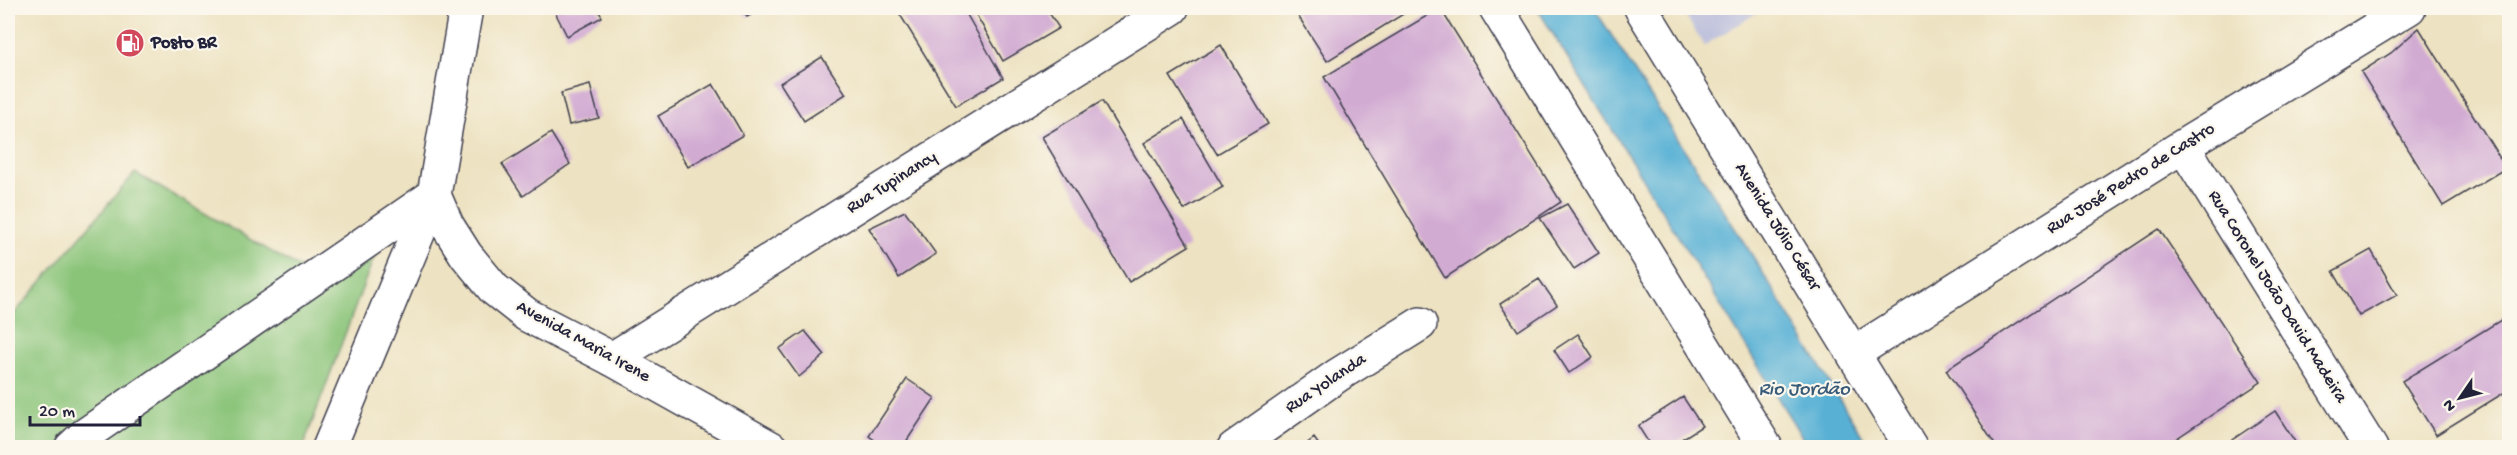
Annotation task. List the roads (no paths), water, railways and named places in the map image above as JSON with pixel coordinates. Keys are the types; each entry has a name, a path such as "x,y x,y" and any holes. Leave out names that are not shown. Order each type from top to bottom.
{"street":[{"path":"329,447 434,195 466,8"},
{"name":"Rua Tupinancy","path":"612,359 1172,8"},
{"path":"1496,8 1766,447"},
{"name":"Avenida Júlio César","path":"1641,8 1911,447"},
{"name":"Rua José Pedro de Castro","path":"1854,353 2183,146 2409,8"},
{"name":"Rua Coronel João David Madeira","path":"2183,146 2371,447"},
{"path":"72,447 85,435 434,195"},
{"name":"Avenida Maria Irene","path":"434,195 447,225 466,255 494,290 527,315 771,447"},
{"name":"Rua Yolanda","path":"1234,447 1338,375 1420,324"}],"water":[{"name":"Rio Jordão","path":"1537,8 1594,8 1752,255 1869,447 1808,447"}],"place":[{"name":"Posto BR","path":"130,43"}]}
